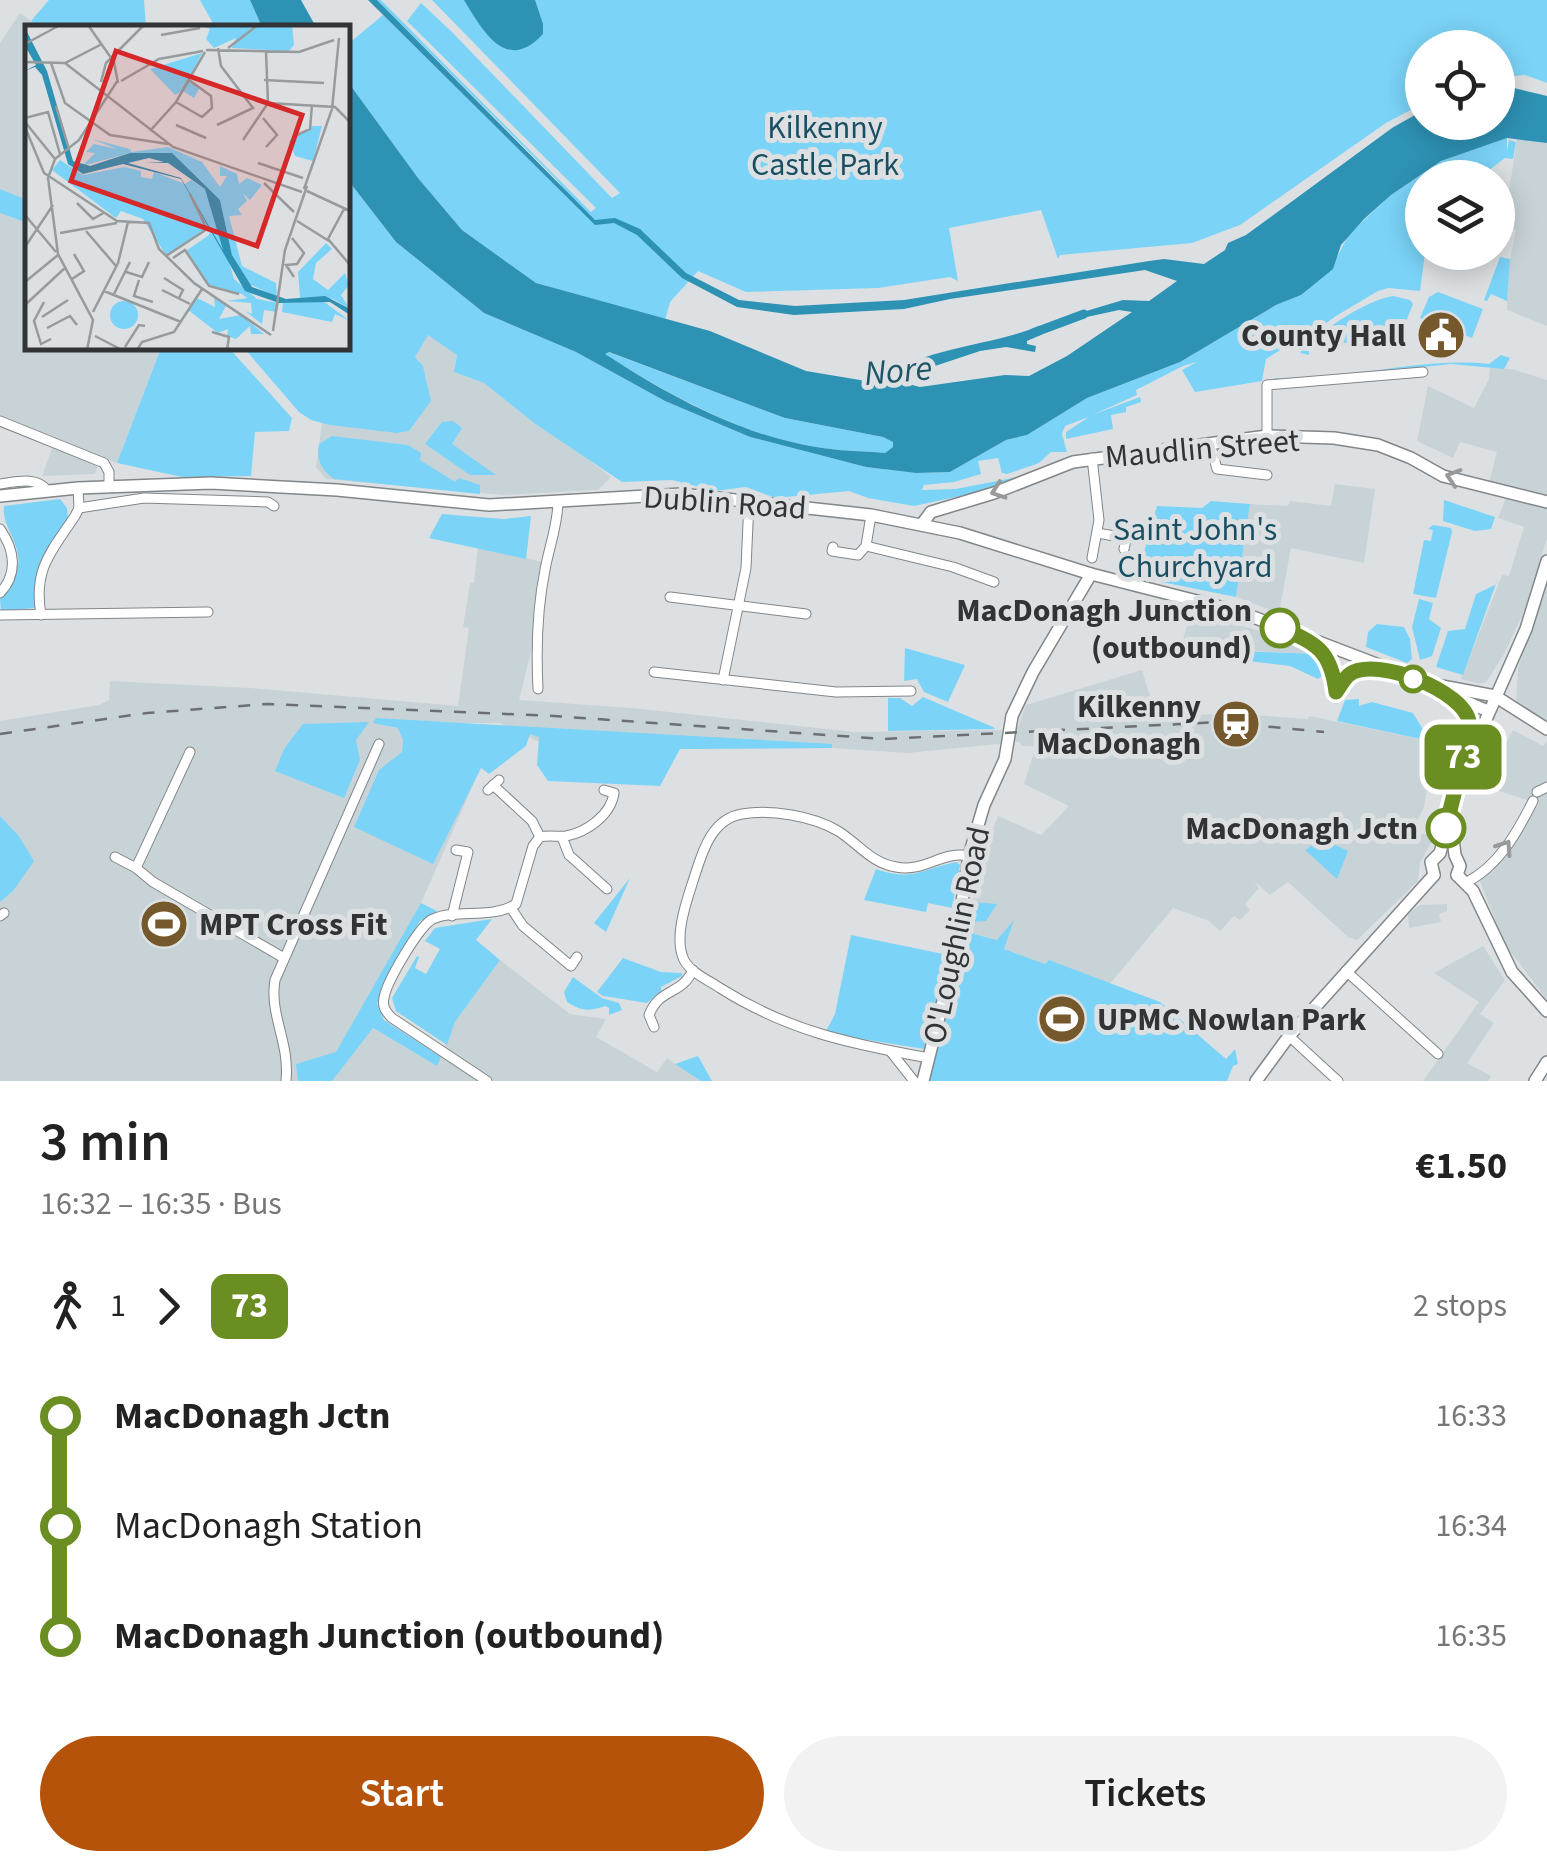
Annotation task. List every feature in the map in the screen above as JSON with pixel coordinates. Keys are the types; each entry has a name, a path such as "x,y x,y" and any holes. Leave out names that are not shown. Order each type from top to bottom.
{"main road":[{"name":"Maudlin Street","path":"922,524 931,512 994,493 1073,462 1267,436 1334,438 1378,445 1443,476 1547,502"},
{"name":"Dublin Road","path":"0,496 109,486 210,483 338,490 488,505 668,494 871,515 922,524 1091,574 1240,612 1426,683 1456,700 1488,711"},
{"path":"1434,875 1431,862 1440,852 1461,776 1526,629 1547,560"},
{"name":"O'Loughlin Road","path":"923,1081 954,962 969,856 984,805 1005,759 1012,716 1091,574"},
{"name":"Dublin Road","path":"1426,683 1495,696"},
{"path":"1495,696 1547,729"},
{"path":"1456,700 1470,727 1461,776"},
{"path":"1451,804 1454,855 1461,879 1512,972 1547,1011"},
{"path":"1440,852 1454,855"},
{"path":"1434,875 1446,881 1461,879"},
{"path":"1256,1081 1289,1036 1434,875"},
{"path":"1535,1081 1547,1062"}],"street":[{"path":"1267,436 1268,386 1424,372"},
{"path":"0,421 104,464 109,472 109,486"},
{"path":"1210,443 1217,469 1267,475"},
{"path":"1092,458 1097,484 1097,533 1092,558"},
{"path":"0,484 34,481 47,490"},
{"path":"41,615 41,570 79,508 78,488"},
{"path":"79,508 144,498 268,502 274,506"},
{"path":"538,688 536,644 544,571 558,500"},
{"path":"722,680 746,568 749,501"},
{"path":"832,547 832,551 858,555 866,546 871,515"},
{"path":"0,529 13,559 10,581 0,594"},
{"path":"1097,533 1126,539"},
{"path":"866,546 994,582"},
{"path":"670,596 806,614"},
{"path":"0,616 208,612"},
{"path":"654,672 836,692 911,691"},
{"path":"286,1081 286,1046 272,996 284,958 379,744"},
{"path":"136,868 190,752"},
{"path":"493,785 532,821 540,836"},
{"path":"540,836 562,837 589,826 610,807 614,792 604,790"},
{"path":"1461,879 1487,870 1539,793"},
{"path":"929,1058 832,1040 798,1028 756,1010 692,970 681,949 686,905 703,848 715,830 742,814 808,818 837,830 878,861 902,869 914,869 952,854 969,856"},
{"path":"487,1081 392,1018 386,1012 384,994 423,926 436,917 511,908 516,904 532,846 540,836"},
{"path":"562,837 569,855 607,889"},
{"path":"452,916 468,852 456,850"},
{"path":"114,857 284,958"},
{"path":"511,908 523,926 571,966 577,958"},
{"path":"638,1019 649,1015 660,996 682,988 692,970"},
{"path":"1346,971 1431,1041 1438,1054"},
{"path":"649,1015 654,1027"},
{"path":"1289,1036 1338,1081"},
{"path":"890,1051 914,1081"}],"shaded area":[{"path":"20,13 37,25 25,25 25,350 160,350 117,463 0,416 0,43"},
{"path":"1517,139 1547,143 1547,326 1507,310 1508,270 1515,270"},
{"path":"417,331 438,339 457,355 454,372 484,383 611,477 598,490 504,495 326,479 316,467 322,423 402,433 427,407 427,382 415,357"},
{"path":"1490,368 1512,369 1547,380 1547,498 1489,482 1497,452 1460,442 1453,458 1417,441 1428,386 1474,408 1489,379"},
{"path":"53,446 98,465 95,474 42,476"},
{"path":"1335,484 1375,489 1364,563 1291,548 1279,613 1236,597 1250,504 1288,506 1290,501 1331,506"},
{"path":"1507,495 1547,505 1547,539 1525,609 1504,654 1481,684 1461,679 1502,575 1509,576 1524,527 1498,518"},
{"path":"478,547 542,562 533,644 519,700 854,732 1001,730 1018,727 1026,705 1142,670 1152,703 1155,702 1155,715 1240,714 1308,719 1309,716 1430,741 1429,747 1445,751 1452,765 1444,782 1428,782 1424,807 1410,830 1436,834 1420,863 1418,881 1357,940 1348,937 1288,882 1270,895 1254,881 1259,888 1245,904 1250,910 1240,920 1234,916 1220,931 1209,921 1173,908 1109,985 1049,960 1045,964 1004,949 995,939 967,932 979,865 998,816 1041,835 1069,806 1024,784 1036,746 1019,742 908,753 832,748 679,749 540,742 499,723 374,723 398,728 481,767 421,903 357,1019 437,1066 455,1022 500,960 570,1014 606,1019 596,1037 657,1072 667,1058 701,1081 0,1081 0,902 13,891 18,835 0,816 0,721 99,705 109,700 110,681 250,688 458,706 469,628 463,627"},
{"path":"1547,580 1547,725 1516,703 1518,668"},
{"path":"1192,611 1284,638 1317,654 1180,648"},
{"path":"1513,730 1543,746 1547,741 1547,1000 1504,943 1479,879 1497,865 1539,804 1475,783 1482,761 1494,764"},
{"path":"1447,904 1447,911 1439,914 1441,922 1409,928 1408,914 1420,905"},
{"path":"1483,946 1505,980 1480,1014 1494,1023 1467,1063 1491,1076 1488,1081 1423,1081 1479,1002 1434,973"}],"green space":[{"path":"49,0 144,0 146,25 37,25 31,21"},
{"path":"200,0 250,0 261,25 214,25"},
{"name":"Kilkenny Castle Park","path":"377,0 591,212 596,208 407,21 421,3 612,198 620,193 432,0 1547,0 1547,83 1515,76 1515,30 1405,30 1405,113 1240,225 1192,243 1060,255 1058,259 1041,210 949,228 958,281 950,277 878,288 746,292 698,271 670,302 665,320 536,283 462,230 418,178 350,85 350,42 383,15 586,216 555,178"},
{"path":"1501,140 1507,140 1507,151 1509,140 1516,142 1513,159 1444,160"},
{"path":"350,183 396,242 484,313 576,352 665,401 750,437 866,467 916,473 950,472 1006,440 1027,435 1087,398 1180,362 1276,305 1301,295 1337,257 1349,234 1405,185 1405,270 1423,270 1420,291 1378,291 1294,347 1266,359 1262,381 1195,392 1182,370 1197,362 1183,366 1136,390 1137,395 1092,415 1140,397 1141,402 1126,407 1126,412 1111,415 1113,429 1066,439 1066,432 1089,417 1065,426 1062,434 1067,452 1051,452 1039,463 1007,474 1002,473 998,458 978,461 981,474 924,485 922,490 955,489 1023,476 993,489 914,506 849,491 775,498 746,487 715,491 672,480 622,482 534,423 484,383 454,372 457,355 428,335 415,357 423,366 431,401 409,431 397,433 311,420 299,412 246,350 350,350"},
{"path":"0,189 25,199 25,222 0,213"},
{"path":"1495,270 1509,270 1507,301 1491,294 1484,300"},
{"path":"1438,292 1483,309 1472,338 1420,318 1429,297"},
{"path":"1393,296 1413,304 1399,340 1395,341 1393,335 1309,349 1309,355 1300,353 1342,318"},
{"path":"160,350 231,350 292,418 289,431 255,432 251,476 182,477 117,463"},
{"path":"608,352 785,418 883,437 893,442 893,447 885,453 832,449 758,433 679,398 603,354"},
{"path":"1501,355 1510,358 1504,369 1451,364 1273,383 1275,378 1329,376 1436,363 1489,364"},
{"path":"453,421 462,428 452,444 496,475 470,475 425,444 442,422"},
{"path":"332,436 408,445 421,453 420,460 455,482 459,478 480,485 480,494 334,479 323,468 318,455 319,444"},
{"path":"60,499 67,508 68,519 37,571 35,608 1,611 0,599 12,583 18,557 4,506"},
{"path":"1444,500 1495,517 1491,529 1475,531 1443,521"},
{"name":"Saint John's Churchyard","path":"1211,501 1250,504 1236,597 1137,577 1157,506 1202,508"},
{"path":"442,514 503,519 531,516 526,559 429,538"},
{"path":"1433,525 1451,528 1452,532 1436,598 1413,594 1424,540 1431,541 1433,530 1428,529"},
{"path":"1498,578 1463,675 1436,667 1448,631 1465,629 1476,594 1495,585"},
{"path":"1419,599 1433,603 1429,619 1441,628 1432,656 1420,660 1412,627"},
{"path":"1377,624 1404,627 1412,659 1407,663 1366,647 1368,632"},
{"path":"905,648 965,665 948,702 924,692 917,679 904,681"},
{"path":"1179,649 1317,654 1325,673 1318,679 1290,666 1248,661 1247,654 1175,657"},
{"path":"923,697 995,729 888,731 888,698 900,698 912,706"},
{"path":"1359,699 1359,706 1372,702 1413,713 1430,741 1337,721 1345,700"},
{"path":"376,718 832,744 832,748 680,749 660,786 548,781 537,765 539,737 530,734 526,746 489,774 481,768 433,864 354,827 379,770 402,752 398,728 373,723"},
{"path":"369,722 356,740 360,760 344,798 275,771 284,749 303,724"},
{"path":"0,816 34,861 0,902"},
{"path":"1317,842 1348,851 1337,879 1305,850"},
{"path":"956,862 960,865 952,908 928,903 926,912 864,900 876,869 909,874"},
{"path":"630,878 606,932 594,923"},
{"path":"972,902 997,904 986,921 969,922"},
{"path":"421,903 437,911 419,922 377,1003 384,1020 441,1057 437,1066 373,1028 332,1081 298,1081 296,1064 336,1052"},
{"path":"492,919 476,940 500,960 455,1022 447,1045 396,1011 392,998 417,956 415,968 426,974 440,949 425,941 435,928"},
{"name":"UPMC Nowlan Park","path":"1014,920 1004,949 1045,964 1049,960 1160,1002 1226,1059 1235,1049 1238,1064 1233,1066 1227,1081 929,1081 967,932 997,940"},
{"path":"851,935 948,955 924,1049 825,1033 835,1014"},
{"path":"623,958 682,976 661,987 647,1003 603,996 597,992"},
{"path":"573,977 602,998 619,1003 622,1010 609,1015 606,1006 586,1010 567,1002 564,992"},
{"path":"698,1056 712,1081 701,1081 675,1064"}],"water":[{"path":"250,0 301,0 315,25 261,25"},
{"name":"Nore","path":"368,0 377,0 595,220 615,218 640,229 686,273 739,300 795,306 904,300 1164,259 1204,264 1225,250 1228,243 1246,235 1405,121 1405,140 1501,140 1444,160 1405,160 1405,185 1364,219 1341,245 1333,269 1301,295 1276,305 1180,362 1087,398 1027,435 1006,440 950,472 916,473 866,467 750,437 665,401 576,352 484,313 396,242 350,183 350,85 418,178 462,230 536,283 710,331 806,371 878,383 912,362 1039,326 1043,334 1027,341 1036,346 1035,352 1006,347 980,351 893,380 920,387 1005,375 1029,376 1067,356 1132,312 1119,310 1073,320 1073,315 1123,300 1149,301 1177,281 1145,270 904,309 794,315 737,307 682,278 637,235 614,223 595,225","holes":["609,352 785,418 893,442 885,453 833,449 759,433 680,398 605,354"]},
{"path":"464,0 535,0 543,34 518,50 507,49 488,35"},
{"path":"1515,88 1547,96 1547,143 1515,139"}],"waterway":[{"path":"1033,333 1084,314"}],"railway":[{"path":"0,734 147,713 267,704 554,716 884,739 1220,722 1324,732"}],"bus line":[{"name":"73","path":"1280,628 1324,652 1330,660 1336,692 1348,675 1356,671 1391,671 1426,683 1464,709 1470,727 1446,828"}],"place":[{"name":"County Hall","path":"1441,335"},
{"name":"MacDonagh Junction (outbound)","path":"1280,628"},
{"name":"Kilkenny MacDonagh","path":"1236,724"},
{"name":"MacDonagh Jctn","path":"1446,828"},
{"name":"MPT Cross Fit","path":"164,924"},
{"name":"UPMC Nowlan Park","path":"1062,1019"}]}
